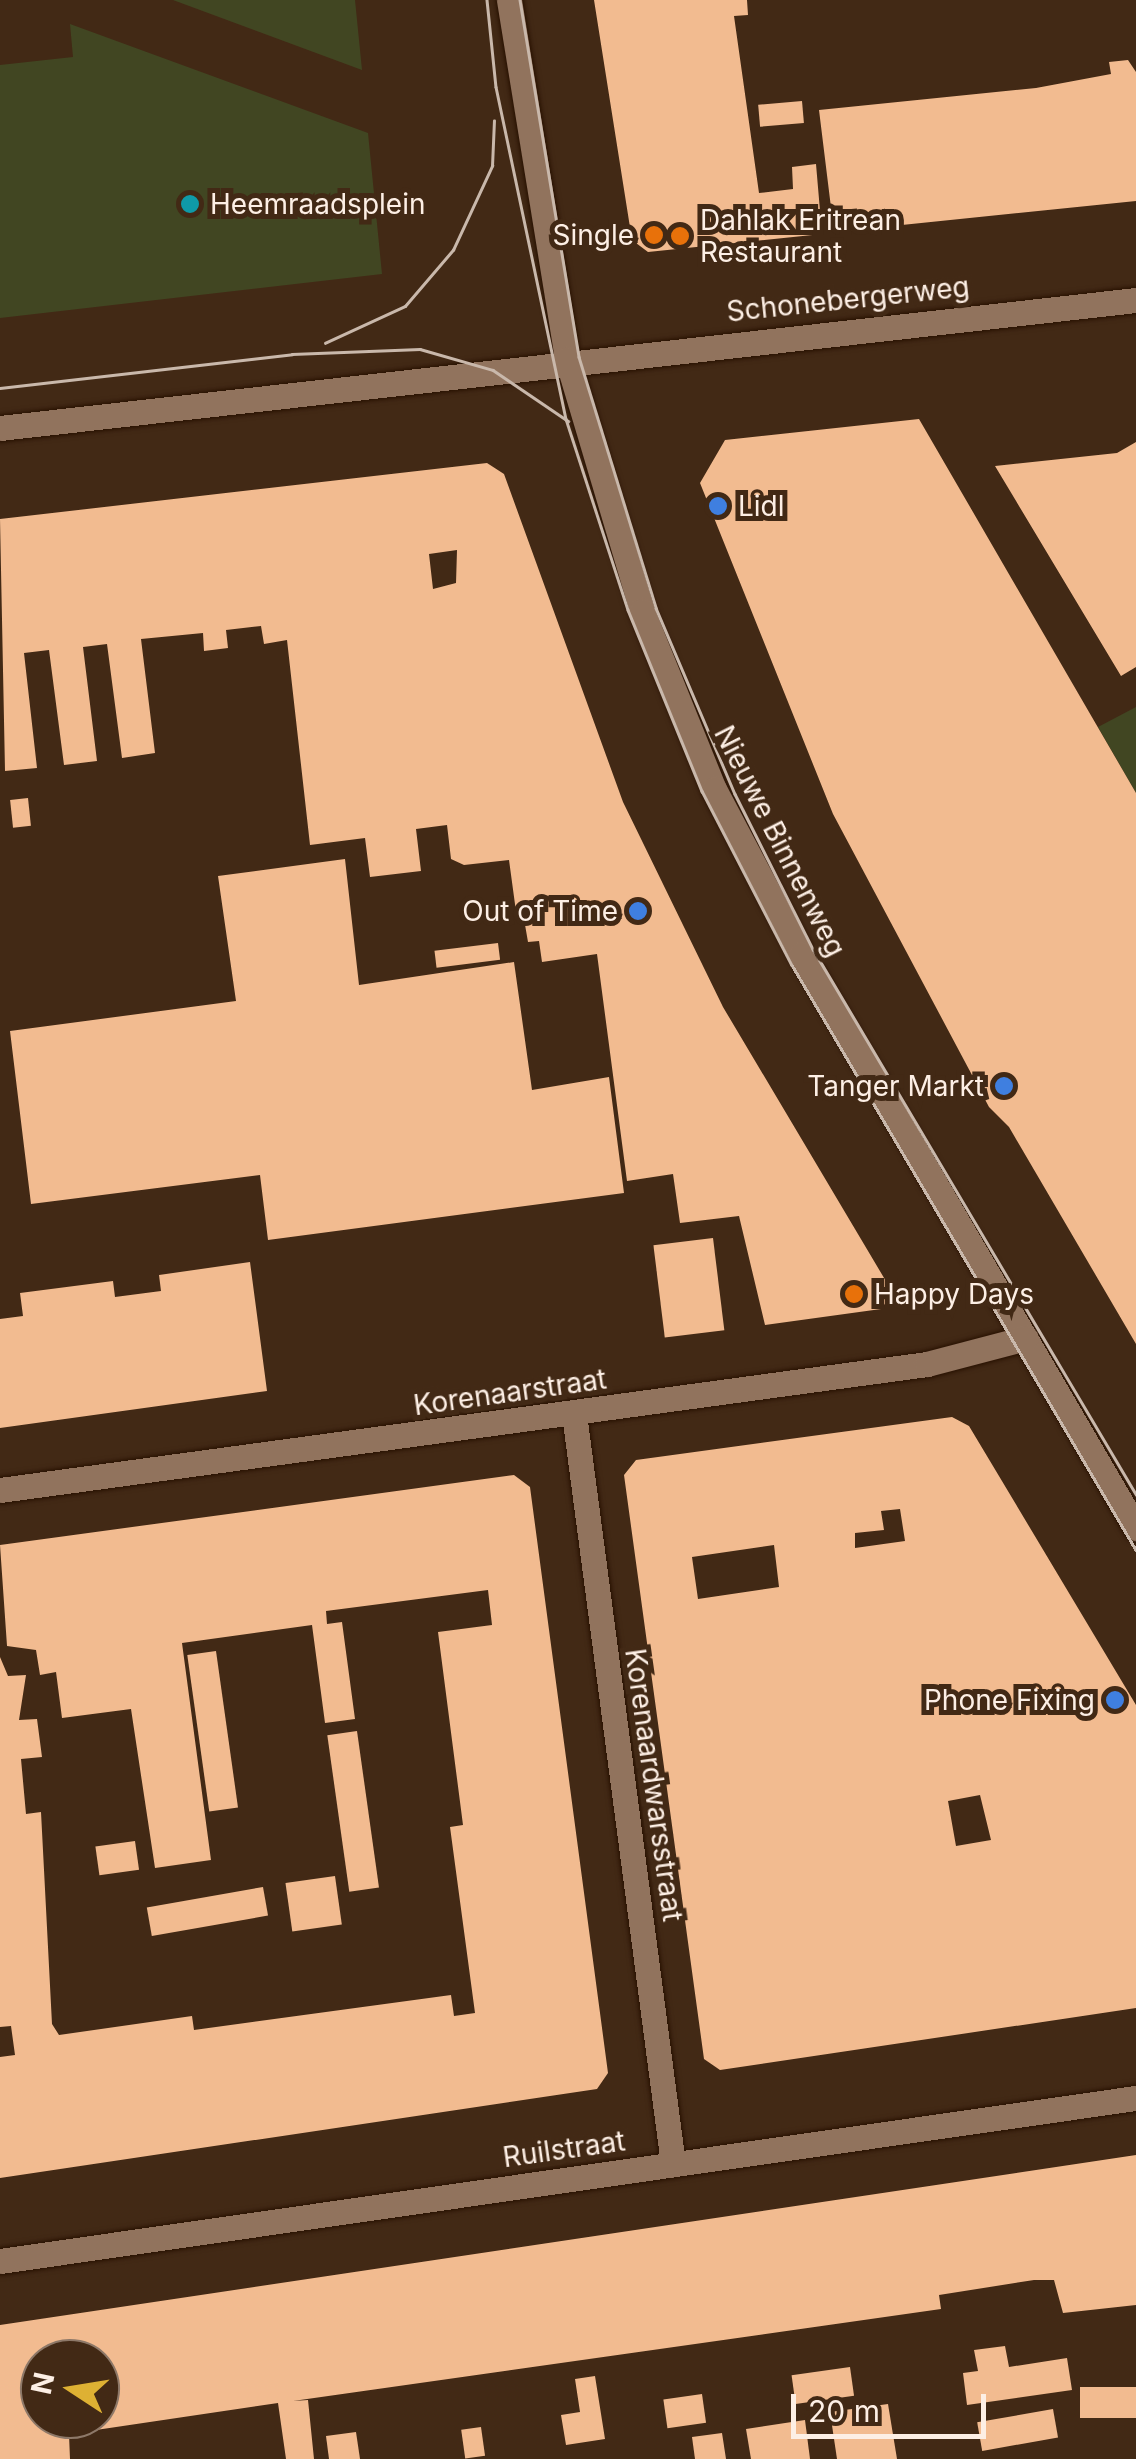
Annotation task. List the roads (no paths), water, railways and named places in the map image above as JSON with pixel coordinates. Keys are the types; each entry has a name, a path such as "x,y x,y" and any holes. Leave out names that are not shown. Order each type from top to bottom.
{"street":[{"name":"Nieuwe Binnenweg","path":"508,0 567,359 642,610 714,789 1136,1528"},
{"name":"Schonebergerweg","path":"567,359 1136,300"},
{"path":"0,428 567,359"},
{"name":"Korenaarstraat","path":"0,1490 926,1364 1026,1338"},
{"name":"Korenaardwarsstraat","path":"574,1414 673,2164"},
{"name":"Ruilstraat","path":"0,2262 1136,2098"}],"tram line":[{"path":"487,0 496,87 566,419 628,610 702,791 792,965 1136,1550"},
{"path":"520,0 579,357 656,608 735,794 813,949 1136,1494"},
{"path":"325,343 405,306 453,250 492,166 494,121"},
{"path":"0,388 292,354 420,349 493,370 568,421"}],"place":[{"name":"Heemraadsplein","path":"190,204"},
{"name":"Single","path":"654,235"},
{"name":"Dahlak Eritrean Restaurant","path":"680,236"},
{"name":"Lidl","path":"718,506"},
{"name":"Out of Time","path":"638,911"},
{"name":"Tanger Markt","path":"1004,1086"},
{"name":"Happy Days","path":"854,1294"},
{"name":"Phone Fixing","path":"1115,1700"}]}
